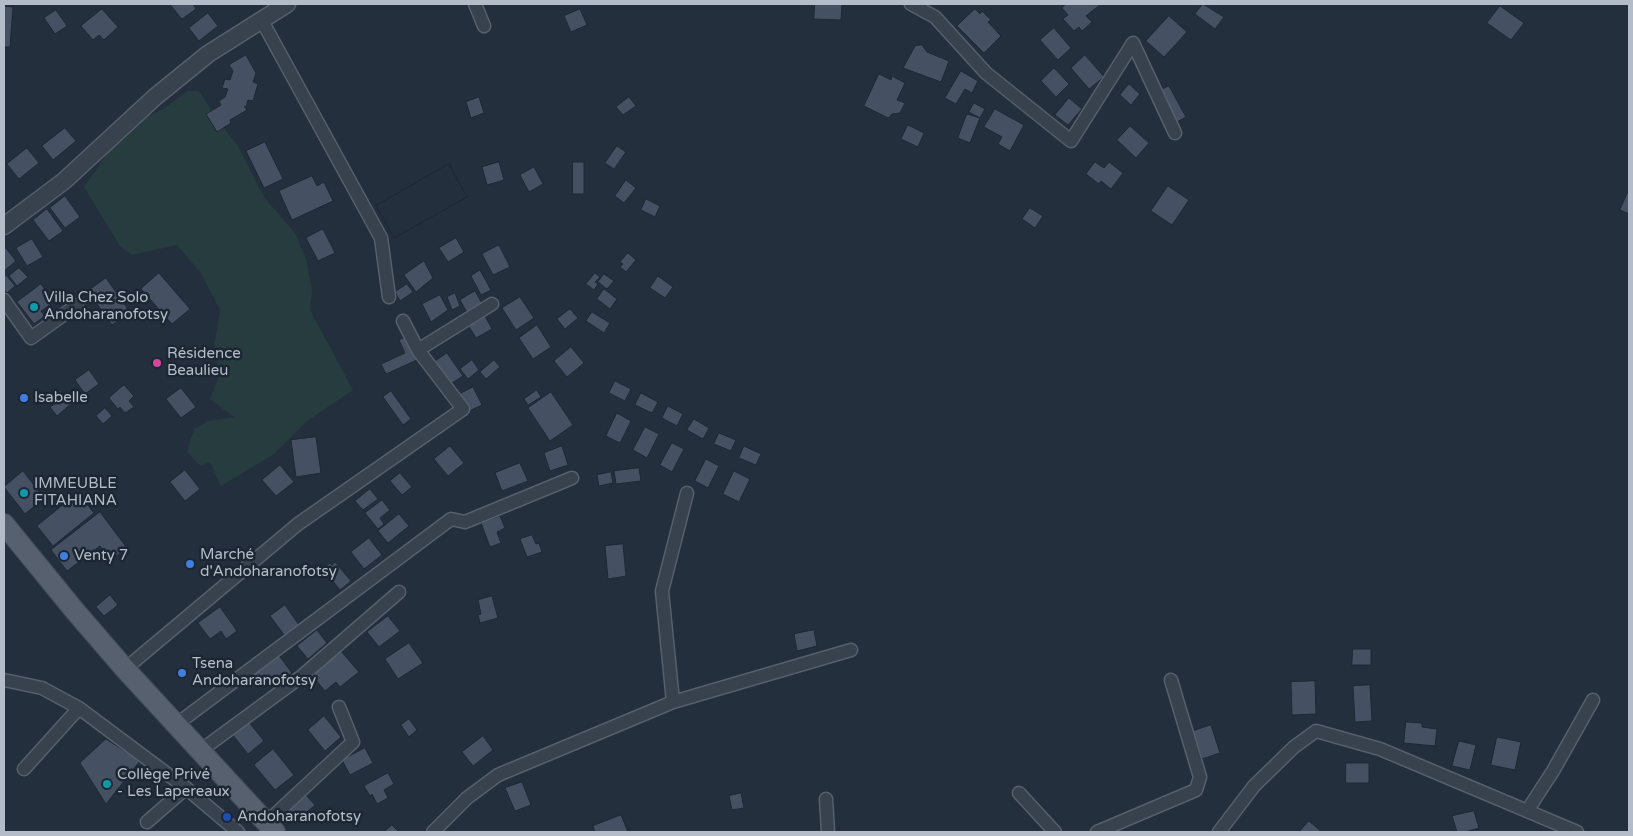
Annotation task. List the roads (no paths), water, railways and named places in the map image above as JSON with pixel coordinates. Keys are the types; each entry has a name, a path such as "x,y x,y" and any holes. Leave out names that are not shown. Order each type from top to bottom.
{"main road":[{"path":"4,524 125,669 270,828"}],"street":[{"path":"4,226 64,181 155,97 200,60 287,4"},
{"path":"474,4 484,26"},
{"path":"911,4 936,17 986,73 1071,141 1133,43 1175,133"},
{"path":"261,19 381,238 390,297"},
{"path":"4,300 31,338 77,305"},
{"path":"418,350 492,304"},
{"path":"125,669 298,524 462,409 418,350 403,321"},
{"path":"176,724 451,518 465,522 572,478"},
{"path":"673,702 662,591 687,493"},
{"path":"200,751 302,676 399,592"},
{"path":"433,832 467,798 498,774 673,702 851,650"},
{"path":"4,680 42,688 79,708 186,788 238,832"},
{"path":"1097,832 1196,790 1200,777 1171,680"},
{"path":"1527,811 1553,772 1593,700"},
{"path":"270,828 353,742 339,707"},
{"path":"24,769 79,708"},
{"path":"1219,832 1254,786 1294,747 1316,731 1380,749 1577,832"},
{"path":"147,822 186,788"},
{"path":"1019,793 1055,832"},
{"path":"826,799 828,832"}],"place":[{"name":"Villa Chez Solo Andoharanofotsy","path":"34,307"},
{"name":"Résidence Beaulieu","path":"157,363"},
{"name":"Isabelle","path":"24,398"},
{"name":"IMMEUBLE FITAHIANA","path":"24,493"},
{"name":"Venty 7","path":"64,556"},
{"name":"Marché d'Andoharanofotsy","path":"190,564"},
{"name":"Tsena Andoharanofotsy","path":"182,673"},
{"name":"Collège Privé - Les Lapereaux","path":"107,784"},
{"name":"Andoharanofotsy","path":"227,817"}]}
